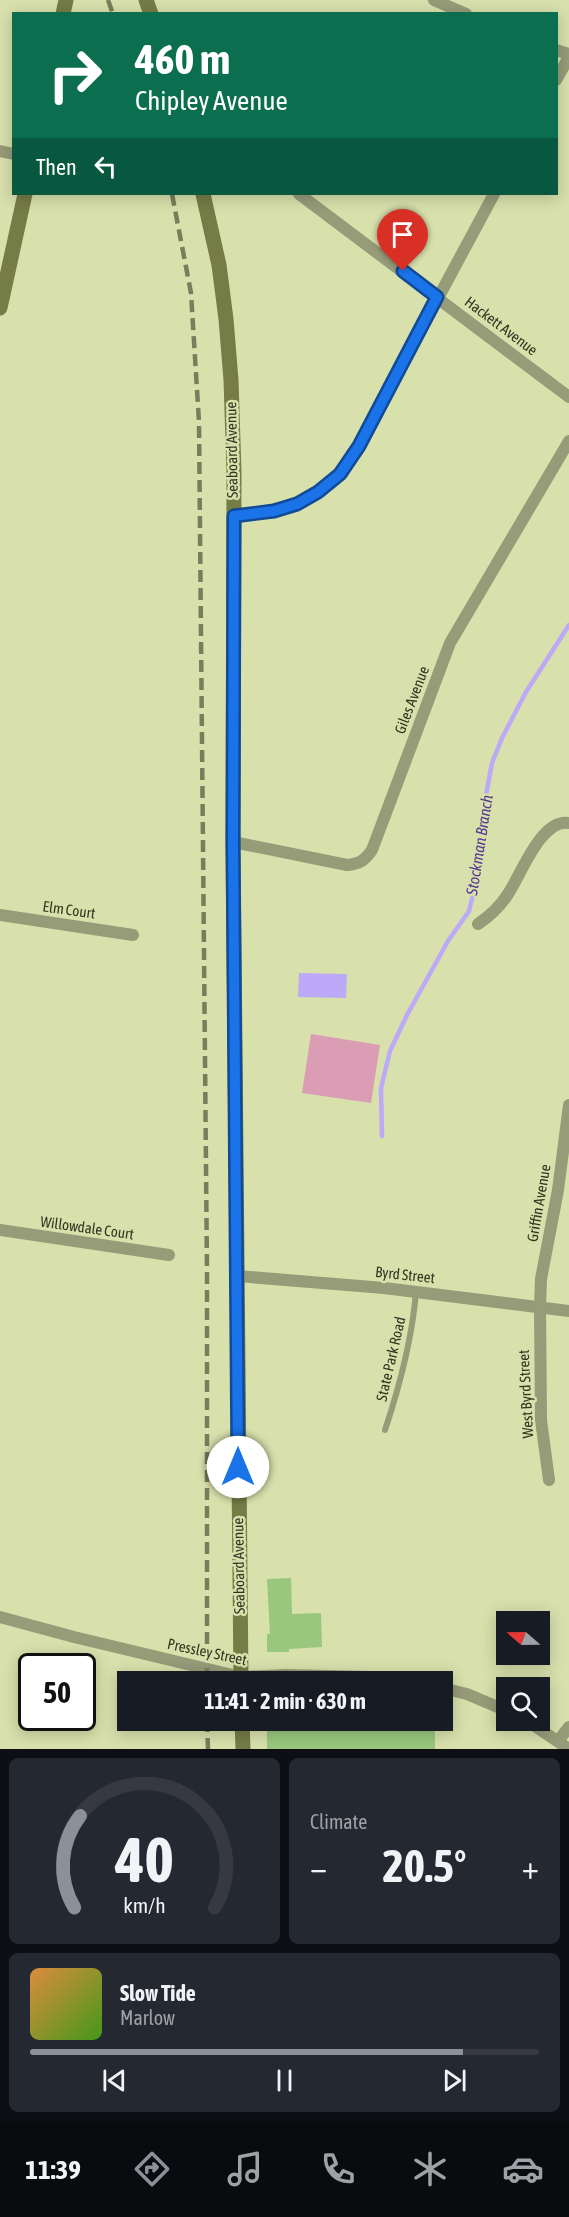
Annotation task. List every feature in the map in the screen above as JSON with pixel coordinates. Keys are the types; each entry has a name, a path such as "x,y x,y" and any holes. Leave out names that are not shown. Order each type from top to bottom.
{"main road":[{"path":"0,308 25,195"},
{"name":"Seaboard Avenue","path":"203,195 219,265 231,380 234,516 233,842 241,1671"},
{"path":"242,1731 243,1749"}],"street":[{"path":"434,0 461,12"},
{"path":"558,76 569,56"},
{"name":"Hackett Avenue","path":"300,195 569,397"},
{"path":"234,516 274,511 297,504 318,492 340,474 359,446 493,195"},
{"name":"Giles Avenue","path":"233,842 347,865 356,864 366,858 372,850 450,643 569,441"},
{"path":"478,924 500,906 544,835 561,822 569,823"},
{"name":"Elm Court","path":"0,915 133,935"},
{"name":"Griffin Avenue","path":"540,1307 541,1279 567,1136 569,1105"},
{"name":"Willowdale Court","path":"0,1230 169,1254"},
{"name":"Byrd Street","path":"237,1276 416,1292 569,1311"},
{"name":"West Byrd Street","path":"540,1307 541,1420 549,1480"},
{"name":"Pressley Street","path":"0,1617 209,1671"},
{"path":"453,1691 496,1706"},
{"path":"558,1741 569,1728"},
{"path":"543,1731 569,1749"}],"lane":[{"name":"State Park Road","path":"385,1430 403,1376 414,1320 416,1292"}],"shaded area":[{"path":"299,973 347,974 346,998 298,997"},
{"path":"311,1034 380,1045 371,1103 302,1093"}],"building":[{"path":"291,1578 292,1614 321,1613 322,1647 289,1649 289,1652 267,1652 267,1634 270,1634 267,1579"},
{"path":"267,1731 435,1731 435,1749 267,1749"}],"waterway":[{"name":"Stockman Branch","path":"382,1136 381,1088 390,1051 448,941 469,911 475,887 492,763 526,692 569,625"}],"railway":[{"path":"108,0 112,12"},
{"path":"172,195 191,293 199,422 207,1272 207,1671"},
{"path":"207,1731 208,1749"}],"route":[{"path":"238,1467 233,842 234,516 284,509 308,499 340,474 351,460 437,297 403,271"}]}
